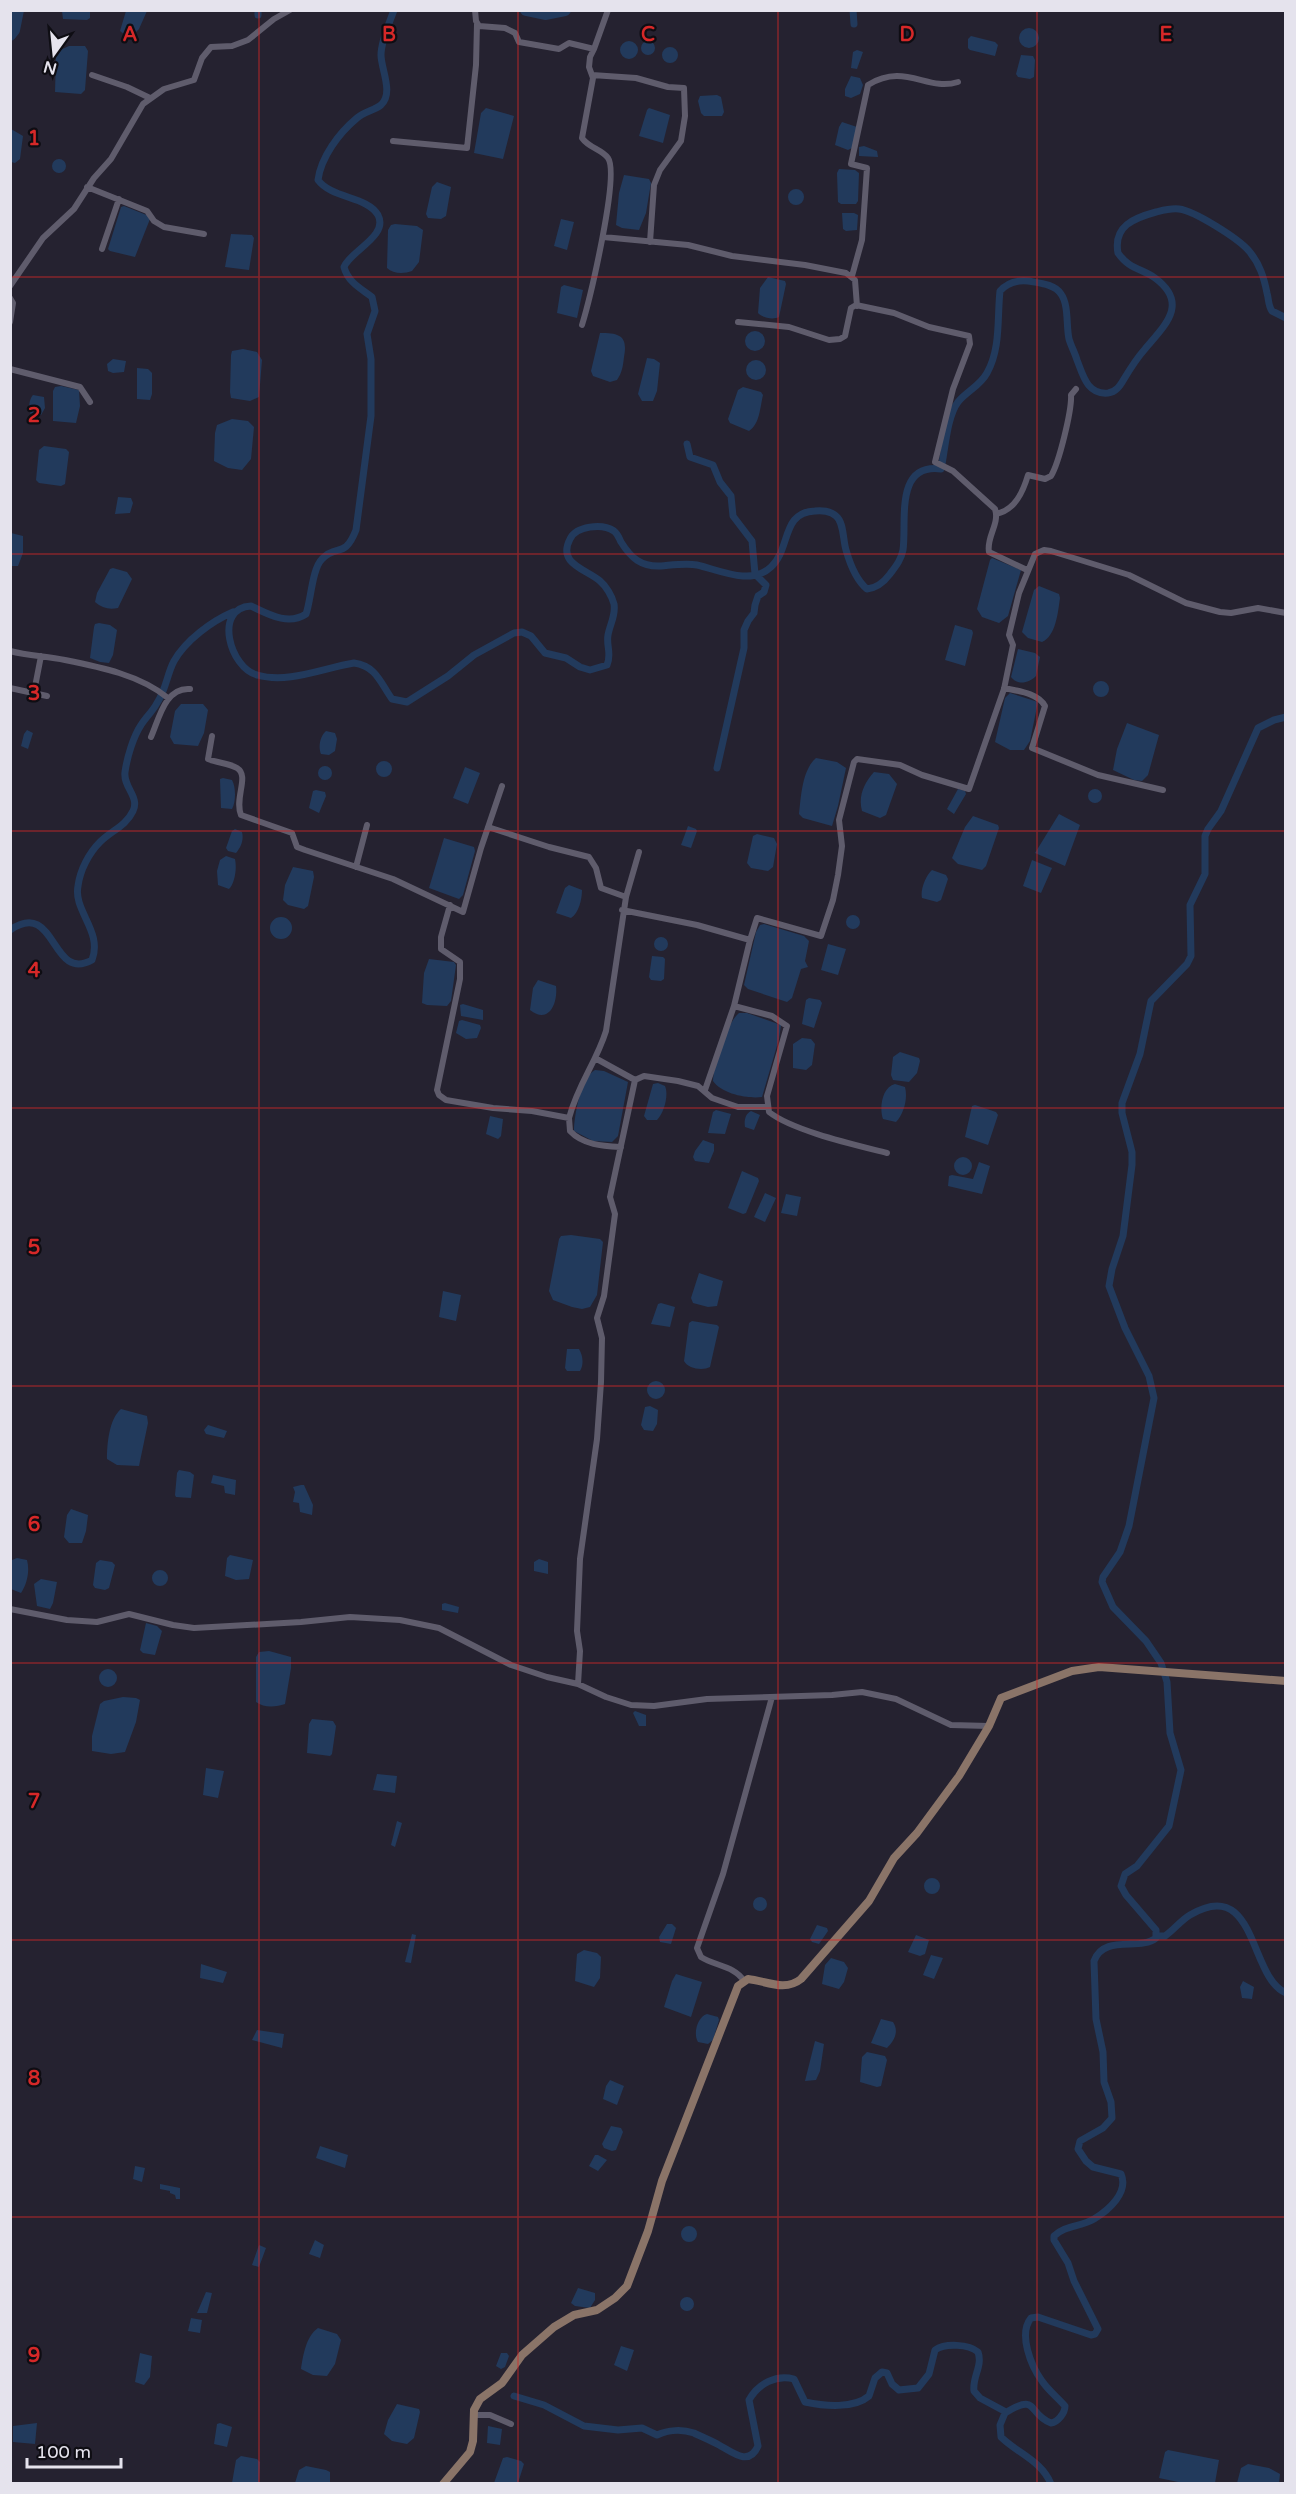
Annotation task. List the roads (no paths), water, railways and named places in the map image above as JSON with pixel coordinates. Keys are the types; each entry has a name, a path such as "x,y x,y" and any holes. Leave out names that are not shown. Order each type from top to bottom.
{"main road":[{"path":"443,2484 470,2452 474,2415 480,2399 502,2383 522,2355 554,2327 574,2315 597,2310 615,2298 627,2286 648,2231 662,2181 734,1996 744,1981 751,1979 787,1986 801,1979 869,1900 894,1858 917,1833 959,1776 989,1726 998,1702 1006,1695 1072,1671 1099,1667 1286,1680"}],"street":[{"path":"10,286 43,238 74,209 87,188 111,159 143,104 164,89 194,80 202,58 211,47 232,46 248,40 256,36 274,19 290,10"},
{"path":"393,141 466,148 476,65 475,10"},
{"path":"582,325 591,296 603,237 609,163 607,157 587,145 582,138 582,132 590,103 592,75 589,67 590,57 608,10"},
{"path":"477,24 505,28 515,33 517,40 523,43 559,49 569,43 594,49"},
{"path":"92,75 150,98"},
{"path":"592,75 636,78 668,87 684,88 686,116 681,141 660,170 654,185 650,242"},
{"path":"857,306 857,288 852,276 862,240 867,168 851,164 868,85 890,76 901,75 947,84 958,82"},
{"path":"87,188 119,198 147,211 154,221 164,227 204,234"},
{"path":"102,249 119,198"},
{"path":"603,237 688,244 732,256 805,265 852,276"},
{"path":"10,298 13,303 10,322"},
{"path":"738,322 789,327 829,340 840,339 845,336 851,308 857,306 894,313 929,327 969,336 970,344 945,416 935,462 946,467 995,509 996,514 988,545 989,552 1027,570"},
{"path":"10,369 80,387 90,402"},
{"path":"996,514 1010,510 1025,486 1028,475 1045,479 1051,477 1071,405 1071,394 1076,389"},
{"path":"705,1090 734,1006 757,918 821,936 833,900 838,875 842,846 839,820 854,762 857,759 900,765 922,776 969,789 1004,688 1013,645 1009,635 1027,570 1035,554 1044,550 1129,575 1186,603 1220,612 1231,613 1258,608 1286,613"},
{"path":"10,651 102,669 136,679 167,697"},
{"path":"34,692 41,656"},
{"path":"10,688 47,696"},
{"path":"151,737 167,697 179,689 190,688"},
{"path":"1004,688 1032,695 1041,700 1045,706 1032,748 1098,775 1163,790"},
{"path":"212,736 208,759 232,766 242,772 238,800 241,814 292,833 297,847 393,879 464,912 502,786"},
{"path":"356,867 367,825"},
{"path":"488,827 549,847 589,856 596,867 601,888 626,897"},
{"path":"621,1147 590,1144 583,1141 570,1131 569,1118 582,1080 595,1058 606,1031 623,910 639,852"},
{"path":"450,906 441,938 441,949 460,962 460,978 437,1090 439,1095 446,1100 569,1118"},
{"path":"623,910 697,925 750,939"},
{"path":"734,1006 772,1016 787,1026 768,1096 769,1112 777,1119 799,1127 887,1153"},
{"path":"595,1058 634,1080"},
{"path":"634,1080 644,1076 678,1081 705,1090 712,1098 738,1107 767,1107"},
{"path":"578,1683 577,1631 580,1559 597,1439 601,1382 602,1338 597,1318 605,1287 615,1214 610,1197 634,1080"},
{"path":"10,1609 67,1620 97,1622 129,1614 194,1628 350,1617 400,1620 439,1628 489,1655 529,1672 578,1683 624,1703 644,1706 707,1698 871,1692 912,1705 951,1725 989,1726"},
{"path":"744,1981 740,1974 701,1957 697,1952 697,1945 726,1864 735,1822 751,1778 772,1697"},
{"path":"474,2415 490,2415 511,2424"}],"water":[{"path":"62,11 90,11 90,18 87,20 63,19"},
{"path":"126,11 147,11 139,29 133,35 125,35 120,31"},
{"path":"1029,28 1036,31 1039,38 1036,45 1029,48 1022,45 1019,38 1022,31"},
{"path":"971,36 995,42 998,45 995,56 970,50 968,39"},
{"path":"629,41 635,44 638,50 635,56 629,59 623,56 620,50 623,44"},
{"path":"648,41 653,43 655,48 653,53 648,55 643,53 641,48 643,43"},
{"path":"69,46 85,46 88,51 85,90 81,94 55,92 56,57 58,51"},
{"path":"670,47 678,55 670,63 662,55"},
{"path":"857,50 863,52 857,69 851,68 853,52"},
{"path":"1021,55 1033,56 1035,60 1034,77 1030,79 1018,77 1016,74"},
{"path":"851,76 860,78 863,85 860,94 851,98 845,96 845,89"},
{"path":"717,95 721,97 724,112 722,116 704,116 698,101 700,96"},
{"path":"486,108 514,116 503,159 474,153 481,113"},
{"path":"649,108 670,115 663,143 639,136"},
{"path":"842,122 857,127 852,148 848,150 835,145"},
{"path":"11,129 23,136 20,159 15,163 11,162"},
{"path":"864,146 877,151 878,157 859,156 859,147"},
{"path":"56,159 62,159 66,166 62,173 56,173 52,169 52,163"},
{"path":"839,169 855,170 859,173 856,204 838,202 837,173"},
{"path":"624,175 649,179 651,183 646,213 639,230 616,225 619,193"},
{"path":"437,182 451,187 446,216 441,219 428,218 426,214 432,187"},
{"path":"793,189 799,189 804,197 802,203 793,205 788,200 788,194"},
{"path":"124,206 149,216 150,219 135,257 108,249 121,207"},
{"path":"842,213 858,215 857,230 843,229"},
{"path":"561,219 574,222 567,250 554,246"},
{"path":"391,225 417,226 423,230 419,262 412,271 406,273 387,268 388,230"},
{"path":"231,234 252,235 254,238 249,270 225,267"},
{"path":"768,277 785,281 786,284 777,318 765,317 758,313 760,288"},
{"path":"564,285 583,290 577,318 557,313 561,287"},
{"path":"751,331 759,331 765,337 765,345 759,351 751,351 745,345 745,337"},
{"path":"600,333 617,335 625,344 621,372 617,380 610,382 593,376 591,371"},
{"path":"243,349 257,352 262,360 259,397 250,401 231,398 230,392 232,351"},
{"path":"647,358 660,363 657,391 653,401 642,401 638,394"},
{"path":"113,359 126,361 124,372 108,371 107,364"},
{"path":"756,360 763,363 766,370 763,377 756,380 749,377 746,370 749,363"},
{"path":"137,368 148,369 152,373 150,400 137,399"},
{"path":"55,387 79,390 80,406 76,423 53,421 53,391"},
{"path":"743,387 761,392 763,395 757,420 749,431 730,423 728,419 738,390"},
{"path":"33,395 44,397 45,408 41,415 30,413 30,402"},
{"path":"232,419 248,421 254,427 251,459 242,470 228,468 214,461 217,425"},
{"path":"44,446 66,449 69,452 65,484 61,486 39,483 36,480 39,450"},
{"path":"118,497 131,498 133,503 130,513 115,514"},
{"path":"11,533 23,536 23,553 18,566 11,566"},
{"path":"992,558 1021,570 1008,616 999,623 982,617 977,609"},
{"path":"110,569 127,572 132,579 118,608 109,609 95,602 97,593"},
{"path":"1039,586 1059,594 1060,598 1053,629 1047,639 1042,642 1028,638 1022,632 1034,590"},
{"path":"99,623 110,625 117,630 113,655 109,663 90,658 94,627"},
{"path":"955,625 972,630 973,633 965,666 945,660"},
{"path":"1018,649 1035,653 1040,657 1036,676 1023,683 1011,677"},
{"path":"1101,681 1109,689 1101,697 1093,689"},
{"path":"1010,693 1038,702 1030,741 1024,750 1010,750 995,742 1005,698"},
{"path":"181,704 203,704 208,710 204,733 198,746 174,744 170,737 175,711"},
{"path":"1127,723 1159,735 1148,775 1142,781 1134,780 1113,770 1117,749"},
{"path":"27,730 33,733 28,749 21,746"},
{"path":"326,731 335,733 337,739 335,751 329,755 321,754 320,748 321,739"},
{"path":"816,758 837,762 846,768 832,826 803,818 799,814 805,777 811,763"},
{"path":"384,761 390,763 392,769 390,775 384,777 378,775 376,769 378,763"},
{"path":"322,766 328,766 332,773 328,780 322,780 318,776 318,770"},
{"path":"465,767 480,773 468,804 453,798"},
{"path":"874,772 889,774 897,784 886,815 880,818 862,811 861,805 863,790"},
{"path":"220,779 232,780 233,783 235,799 232,809 221,808"},
{"path":"958,789 965,791 966,794 954,814 947,809"},
{"path":"1092,789 1098,789 1102,796 1098,803 1092,803 1088,799 1088,793"},
{"path":"313,791 325,792 326,796 319,813 309,808"},
{"path":"1059,814 1080,825 1065,866 1035,853"},
{"path":"973,816 998,825 999,828 986,866 982,870 958,864 952,858 965,827"},
{"path":"688,826 697,831 691,848 681,845"},
{"path":"235,829 243,835 242,843 236,853 226,848 232,831"},
{"path":"757,834 774,838 777,844 773,867 768,871 751,868 747,863 753,836"},
{"path":"444,838 474,847 475,851 463,895 459,899 429,888"},
{"path":"226,856 235,859 236,863 234,879 229,889 218,885 217,871 220,860"},
{"path":"1032,860 1052,868 1041,893 1023,886"},
{"path":"293,867 313,871 314,877 308,906 304,909 288,905 283,900 285,885"},
{"path":"932,870 946,875 948,879 941,900 937,902 922,898 924,883"},
{"path":"569,885 582,890 580,906 571,918 556,913 565,888"},
{"path":"853,915 858,917 860,922 858,927 853,929 848,927 846,922 848,917"},
{"path":"281,917 289,920 292,928 289,936 281,939 273,936 270,928 273,920"},
{"path":"764,924 804,936 809,941 805,961 808,967 801,969 792,998 787,1002 748,989 744,985 756,932 760,925"},
{"path":"661,937 666,939 668,944 666,949 661,951 656,949 654,944 656,939"},
{"path":"828,944 846,949 838,975 821,970"},
{"path":"652,956 665,959 664,979 661,981 651,980 649,977"},
{"path":"429,959 454,962 456,965 451,1001 447,1006 422,1003 424,973"},
{"path":"538,980 556,986 554,1005 551,1010 542,1015 530,1010 533,988"},
{"path":"809,998 820,1000 822,1003 814,1028 802,1024 806,1000"},
{"path":"460,1005 483,1010 483,1020 461,1016"},
{"path":"739,1013 747,1013 781,1025 762,1097 736,1095 717,1086 713,1081 721,1045 734,1018"},
{"path":"459,1021 480,1025 477,1038 466,1039 456,1033"},
{"path":"802,1038 811,1039 815,1044 812,1065 806,1070 793,1068 793,1044"},
{"path":"900,1052 919,1058 920,1061 917,1073 909,1082 893,1080 891,1075 893,1057"},
{"path":"595,1070 604,1071 628,1082 618,1136 612,1142 593,1141 574,1131 582,1088"},
{"path":"658,1083 665,1086 665,1104 657,1120 647,1120 644,1116 653,1084"},
{"path":"895,1084 905,1087 906,1096 903,1110 896,1122 883,1119 881,1109 884,1093"},
{"path":"972,1106 996,1112 998,1115 988,1145 965,1137"},
{"path":"716,1110 731,1114 725,1134 708,1133 713,1112"},
{"path":"751,1111 760,1115 754,1130 745,1127 745,1118"},
{"path":"490,1116 503,1119 501,1136 498,1139 486,1134"},
{"path":"703,1140 714,1144 709,1163 695,1161 693,1157"},
{"path":"963,1157 969,1160 972,1166 969,1172 963,1175 957,1172 954,1166 957,1160"},
{"path":"979,1162 990,1166 982,1194 948,1186 949,1176 952,1175 973,1179"},
{"path":"742,1171 758,1178 759,1181 746,1213 743,1214 728,1208"},
{"path":"765,1193 776,1198 765,1222 754,1217"},
{"path":"786,1194 801,1197 797,1216 781,1213"},
{"path":"561,1236 600,1239 603,1242 597,1295 590,1307 582,1309 553,1300 549,1291 559,1239"},
{"path":"699,1273 723,1281 717,1306 708,1307 693,1303 691,1298"},
{"path":"443,1291 461,1295 456,1321 439,1317"},
{"path":"658,1304 675,1307 670,1327 651,1324"},
{"path":"692,1321 719,1327 710,1367 700,1369 684,1361 689,1323"},
{"path":"567,1349 579,1349 582,1360 580,1371 567,1371 565,1368"},
{"path":"656,1381 662,1384 665,1390 662,1396 656,1399 650,1396 647,1390 650,1384"},
{"path":"650,1406 658,1410 657,1424 653,1431 644,1430 641,1425 645,1407"},
{"path":"121,1409 147,1416 148,1423 139,1466 117,1465 107,1459 111,1425"},
{"path":"208,1425 227,1431 224,1438 206,1434 204,1430"},
{"path":"179,1470 194,1475 191,1498 175,1495"},
{"path":"213,1475 236,1480 235,1495 225,1493 224,1486 211,1483"},
{"path":"304,1485 313,1505 312,1515 300,1512 299,1503 293,1502 295,1492 293,1487"},
{"path":"71,1509 88,1515 82,1543 69,1543 64,1537 67,1515"},
{"path":"230,1555 253,1560 249,1579 236,1580 225,1576 227,1558"},
{"path":"17,1558 27,1560 28,1564 25,1586 21,1593 11,1589 12,1560"},
{"path":"539,1559 548,1562 548,1574 534,1571 534,1562"},
{"path":"100,1560 112,1562 115,1565 109,1588 105,1590 95,1588 93,1585 96,1563"},
{"path":"160,1570 166,1572 168,1578 166,1584 160,1586 154,1584 152,1578 154,1572"},
{"path":"41,1579 57,1582 50,1609 37,1606 34,1584"},
{"path":"442,1604 459,1607 458,1613 442,1610"},
{"path":"146,1623 157,1626 162,1631 155,1655 143,1653 140,1650"},
{"path":"269,1651 291,1657 285,1704 278,1706 266,1706 256,1702 256,1657 259,1652"},
{"path":"104,1669 112,1669 117,1674 115,1685 104,1687 99,1682 99,1674"},
{"path":"123,1697 140,1700 136,1722 125,1752 111,1754 92,1751 92,1736 100,1704"},
{"path":"635,1711 646,1715 646,1726 639,1726 633,1713"},
{"path":"312,1719 333,1721 336,1726 330,1756 307,1753 309,1724"},
{"path":"206,1768 224,1771 218,1798 203,1795"},
{"path":"377,1774 397,1776 395,1793 373,1790"},
{"path":"397,1821 402,1823 395,1847 391,1845"},
{"path":"932,1878 938,1880 940,1886 938,1892 932,1894 926,1892 924,1886 926,1880"},
{"path":"757,1897 763,1897 767,1904 763,1911 757,1911 753,1907 753,1901"},
{"path":"667,1924 672,1924 676,1928 671,1944 660,1942 659,1937"},
{"path":"817,1925 827,1928 828,1931 819,1944 810,1939"},
{"path":"412,1934 416,1935 411,1963 405,1962"},
{"path":"916,1935 929,1940 925,1954 920,1956 908,1952"},
{"path":"584,1950 597,1953 601,1957 600,1978 594,1987 575,1981 577,1954"},
{"path":"931,1955 943,1958 934,1979 923,1975"},
{"path":"831,1958 844,1962 848,1968 844,1982 839,1989 822,1984 825,1965"},
{"path":"201,1964 227,1972 223,1983 200,1978"},
{"path":"676,1974 702,1982 691,2017 664,2007"},
{"path":"1243,1981 1254,1987 1252,1999 1242,1998 1240,1987"},
{"path":"707,2014 718,2017 719,2020 713,2040 708,2044 698,2042 696,2035 698,2022"},
{"path":"881,2019 893,2022 896,2029 894,2039 887,2048 871,2043"},
{"path":"257,2030 284,2034 282,2048 252,2040"},
{"path":"815,2041 824,2044 820,2071 816,2080 805,2081"},
{"path":"867,2052 885,2056 887,2060 881,2086 860,2082 862,2057"},
{"path":"610,2080 624,2086 617,2105 603,2099"},
{"path":"611,2126 621,2128 623,2132 616,2150 612,2151 604,2148 602,2144"},
{"path":"320,2146 348,2155 345,2168 316,2158"},
{"path":"595,2155 607,2160 598,2171 589,2166"},
{"path":"135,2166 145,2168 142,2182 133,2179"},
{"path":"160,2184 180,2188 180,2199 176,2199 170,2191 160,2189"},
{"path":"689,2226 695,2228 697,2234 695,2240 689,2242 683,2240 681,2234 683,2228"},
{"path":"315,2240 324,2245 320,2258 309,2254"},
{"path":"259,2245 266,2248 259,2267 252,2265"},
{"path":"578,2288 595,2293 595,2300 590,2308 575,2306 571,2303"},
{"path":"206,2292 212,2293 207,2313 197,2313"},
{"path":"687,2297 692,2299 694,2304 692,2309 687,2311 682,2309 680,2304 682,2299"},
{"path":"191,2318 202,2320 200,2333 188,2331"},
{"path":"318,2328 337,2334 341,2340 335,2364 327,2376 313,2375 301,2369 308,2341"},
{"path":"621,2346 634,2350 627,2371 614,2365"},
{"path":"140,2353 152,2356 150,2377 144,2385 135,2382"},
{"path":"501,2353 507,2353 509,2356 505,2367 501,2369 496,2366"},
{"path":"397,2404 419,2409 420,2412 414,2438 407,2444 392,2441 384,2434 388,2420"},
{"path":"37,2423 35,2444 13,2442 13,2426"},
{"path":"217,2424 232,2427 227,2447 214,2444"},
{"path":"488,2426 502,2429 500,2445 487,2443"},
{"path":"1168,2450 1219,2460 1215,2483 1183,2483 1159,2478 1165,2452"},
{"path":"241,2456 257,2459 260,2462 259,2483 232,2483 236,2460"},
{"path":"507,2457 524,2464 518,2483 494,2483 503,2458"},
{"path":"1248,2464 1269,2468 1280,2474 1279,2483 1237,2483 1241,2468"},
{"path":"306,2466 330,2472 330,2483 295,2483 299,2470"}],"waterway":[{"path":"10,35 14,30 18,10"},
{"path":"258,10 258,15"},
{"path":"394,10 381,50 387,88 385,100 379,107 357,118 338,138 327,154 318,180 332,191 366,204 378,215 380,223 374,236 353,255 344,267 351,281 372,297 375,311 367,334 371,359 371,416 356,530 348,545 327,554 319,564 306,614 292,619 278,618 251,606 239,609 232,617 229,627 233,651 239,662 247,670 257,675 281,678 354,663 373,671 392,699 407,702 448,676 474,655 514,633 522,632 531,636 545,653 566,658 580,667 590,670 607,665 608,635 614,612 613,601 602,583 575,565 567,554 567,547 573,535 590,527 603,527 614,531 633,557 648,565 693,564 745,576 763,573 771,567 782,551 791,524 797,518 804,513 826,511 834,514 841,523 845,546 860,581 867,589 877,586 890,574 902,554 904,510 909,485 916,475 926,470 941,469 954,408 987,373 995,353 1000,291 1003,288 1013,282 1024,281 1046,284 1058,291 1064,299 1069,339 1081,372 1087,383 1095,391 1101,393 1111,392 1121,384 1139,356 1160,332 1170,315 1171,297 1155,278 1122,259 1118,253 1117,244 1122,230 1127,225 1148,214 1170,209 1186,211 1206,220 1236,240 1249,251 1259,266 1272,311 1286,318"},
{"path":"526,10 545,14 565,10"},
{"path":"853,10 854,24"},
{"path":"687,444 690,457 713,465 720,482 731,496 733,516 752,541 755,574 766,585 764,592 758,596 754,613 744,630 744,648 717,768"},
{"path":"10,930 25,923 37,924 46,931 68,961 78,964 92,960 94,940 80,904 79,880 96,846 126,821 135,806 125,777 133,741 160,698 179,653 200,632 233,612"},
{"path":"1051,2484 1042,2469 1001,2437 1000,2425 1005,2413 1023,2404 1032,2407 1038,2415 1051,2423 1059,2419 1065,2409 1065,2406 1042,2381 1030,2359 1026,2332 1031,2318 1038,2317 1091,2335 1095,2334 1098,2329 1074,2281 1068,2263 1054,2240 1058,2232 1089,2222 1106,2211 1120,2194 1123,2181 1121,2174 1093,2167 1078,2149 1080,2141 1103,2128 1112,2118 1111,2102 1104,2082 1103,2052 1096,2019 1094,1961 1099,1953 1114,1945 1149,1942 1156,1938 1156,1930 1121,1886 1125,1874 1137,1866 1169,1826 1181,1770 1170,1733 1167,1682 1161,1663 1146,1641 1113,1607 1102,1582 1120,1552 1129,1526 1154,1398 1149,1376 1125,1328 1109,1286 1123,1236 1132,1165 1132,1152 1122,1113 1122,1103 1140,1054 1151,1001 1187,964 1191,956 1190,905 1205,874 1205,836 1221,811 1258,728 1286,717"},
{"path":"1156,1936 1165,1936 1190,1915 1212,1906 1228,1908 1240,1918 1274,1984 1286,1993"},
{"path":"514,2396 544,2405 584,2426 618,2430 642,2428 657,2435 675,2431 689,2432 745,2457 750,2456 758,2446 749,2400 762,2385 774,2379 794,2379 805,2402 821,2405 847,2405 869,2396 875,2378 882,2372 887,2373 892,2384 899,2390 918,2388 929,2374 935,2350 957,2345 969,2347 978,2352 979,2362 974,2391 980,2398 1006,2412"}]}
